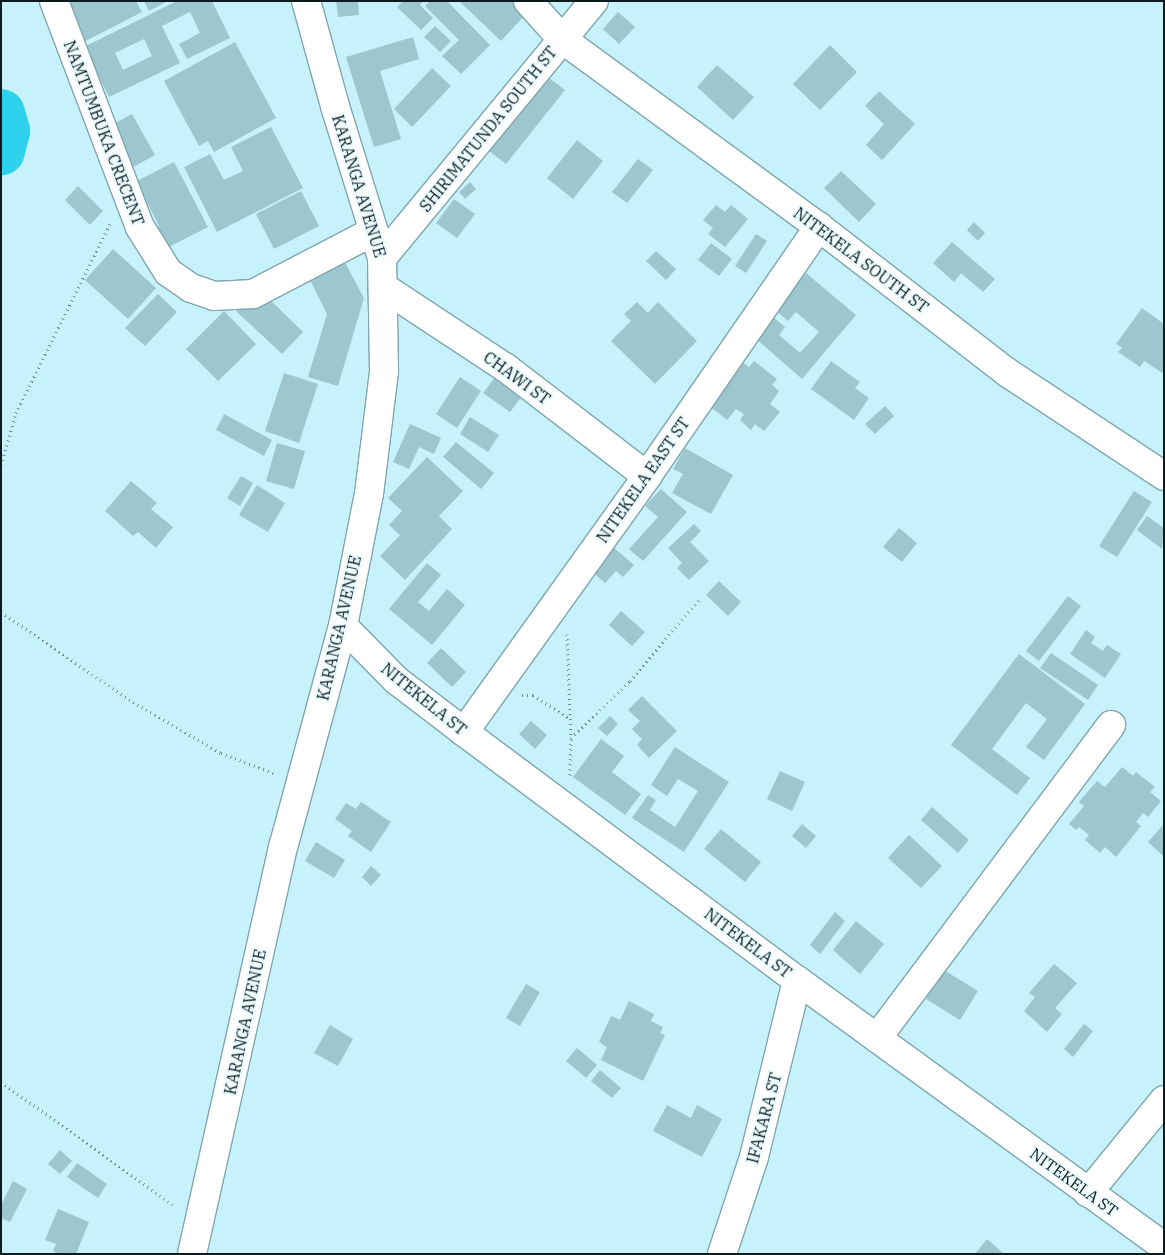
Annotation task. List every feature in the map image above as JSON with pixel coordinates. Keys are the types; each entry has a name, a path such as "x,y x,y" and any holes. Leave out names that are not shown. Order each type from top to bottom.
{"street":[{"name":"NAMTUMBUKA CRECENT","path":"54,1 140,227 168,272 191,288 214,296 253,294 374,231"},
{"name":"KARANGA AVENUE","path":"192,1254 284,844 343,626 368,494 384,371 382,258 335,106 306,1"},
{"name":"NITEKELA SOUTH ST","path":"528,1 562,39 819,226 1008,373 1164,476"},
{"name":"SHIRIMATUNDA SOUTH ST","path":"382,258 594,1"},
{"name":"NITEKELA EAST ST","path":"464,732 647,476 819,226"},
{"name":"CHAWI ST","path":"383,287 506,368 647,476"},
{"name":"NITEKELA ST","path":"343,626 396,680 464,732 798,980 1164,1247"},
{"path":"877,1038 1111,725"},
{"name":"IFAKARA ST","path":"722,1254 754,1157 798,980"},
{"path":"1088,1193 1164,1100"}],"path":[{"path":"1,465 16,413 126,192"},
{"path":"565,590 571,739 568,810"},
{"path":"571,739 630,681 701,597"},
{"path":"1,612 133,702 205,744 221,753 300,784"},
{"path":"489,696 533,695 570,719"},
{"path":"1,1082 200,1224"}],"building":[{"path":"66,1 136,1 142,12 78,45"},
{"path":"144,1 168,1 149,11"},
{"path":"177,1 212,1 230,38 187,59 179,44 200,33 190,12 162,26 180,63 109,97 84,47","holes":["144,39 152,56 123,70 115,53"]},
{"path":"336,1 358,1 359,15 338,17"},
{"path":"403,1 423,1 420,5 433,18 421,30 397,7"},
{"path":"430,1 447,1 490,45 461,74 442,56 459,40 425,6"},
{"path":"459,1 511,1 525,15 501,41"},
{"path":"618,12 635,27 619,44 603,29"},
{"path":"435,26 451,41 440,52 424,37"},
{"path":"413,37 419,59 380,71 401,139 374,147 346,57"},
{"path":"235,42 276,118 214,152 208,141 199,146 164,81"},
{"path":"830,45 857,72 820,110 793,84"},
{"path":"717,65 754,97 733,120 697,87"},
{"path":"432,68 451,86 412,127 394,109"},
{"path":"540,71 565,90 506,164 481,145"},
{"path":"879,91 915,124 882,160 866,145 884,124 865,106"},
{"path":"132,114 155,155 126,171 110,126"},
{"path":"271,127 303,188 217,232 184,167 210,154 224,180 243,171 231,147"},
{"path":"577,140 603,161 573,199 547,178"},
{"path":"638,159 653,170 627,203 612,192"},
{"path":"174,162 208,227 161,251 150,230 159,226 147,202 137,206 127,186"},
{"path":"841,171 876,204 859,222 824,188"},
{"path":"470,182 476,189 465,199 459,192"},
{"path":"78,186 103,211 90,225 65,200"},
{"path":"301,191 319,226 274,249 256,214"},
{"path":"454,199 475,214 457,238 436,223"},
{"path":"716,205 725,212 731,205 748,219 725,247 708,234 713,228 703,220"},
{"path":"974,222 985,233 978,241 967,230"},
{"path":"756,234 767,241 746,273 735,266"},
{"path":"952,242 995,279 983,292 961,273 954,282 933,263"},
{"path":"711,243 732,259 719,276 698,260"},
{"path":"113,249 156,288 128,319 85,280"},
{"path":"656,251 676,269 666,280 646,261"},
{"path":"342,257 364,298 338,386 308,377 327,314 307,274"},
{"path":"806,273 856,315 802,379 754,337 772,316 785,327 779,335 800,353 819,332 796,312 788,321 775,310"},
{"path":"263,293 303,332 282,354 236,311"},
{"path":"158,294 177,312 145,346 125,328"},
{"path":"637,302 648,313 658,302 697,341 655,384 611,341 631,321 624,314"},
{"path":"1142,308 1164,324 1164,374 1144,361 1140,367 1118,352 1122,348 1116,344"},
{"path":"224,311 256,344 218,381 186,349"},
{"path":"754,361 777,379 772,385 779,391 770,404 780,412 764,431 755,424 751,430 740,420 744,414 736,409 727,420 708,405 742,362 749,367"},
{"path":"831,361 860,382 855,388 869,398 854,420 811,389"},
{"path":"284,373 318,384 299,443 265,431"},
{"path":"497,375 523,395 510,412 483,393"},
{"path":"460,377 481,391 457,428 436,414"},
{"path":"885,406 894,416 875,434 865,424"},
{"path":"224,414 272,440 264,456 216,430"},
{"path":"470,417 499,435 488,452 460,434"},
{"path":"410,424 441,438 434,454 419,447 409,469 393,462"},
{"path":"456,442 494,473 481,489 443,457"},
{"path":"277,443 305,451 294,489 266,481"},
{"path":"685,448 733,475 711,514 672,493 683,474 673,469"},
{"path":"427,457 463,491 439,516 452,529 405,580 380,556 400,535 389,525 402,511 388,498"},
{"path":"241,476 253,483 240,506 227,498"},
{"path":"131,481 157,503 151,509 173,527 156,548 138,532 133,536 105,511"},
{"path":"257,485 285,503 268,532 239,515"},
{"path":"661,489 687,512 643,561 629,549 658,517 645,506"},
{"path":"1134,491 1152,502 1117,557 1099,546"},
{"path":"1147,516 1164,528 1162,549 1137,530"},
{"path":"694,524 701,531 690,542 709,561 689,580 677,568 682,563 668,548"},
{"path":"899,528 917,543 902,562 883,547"},
{"path":"605,540 634,565 623,577 616,571 605,583 583,564"},
{"path":"427,563 441,575 418,602 429,611 447,589 465,605 432,645 389,609"},
{"path":"719,581 741,602 728,616 706,595"},
{"path":"1068,596 1081,606 1039,661 1026,651"},
{"path":"621,611 645,632 632,646 609,625"},
{"path":"1086,630 1095,637 1091,643 1103,651 1107,645 1121,654 1105,678 1070,654"},
{"path":"441,648 466,672 452,687 427,663"},
{"path":"1051,653 1098,685 1088,700 1040,668"},
{"path":"1019,654 1085,704 1044,760 1026,747 1047,719 1026,703 992,749 1030,778 1017,795 951,745"},
{"path":"642,696 677,731 649,758 637,745 642,739 632,729 640,721 628,710"},
{"path":"610,716 618,724 607,736 598,728"},
{"path":"531,721 547,735 535,749 519,734"},
{"path":"601,739 624,756 612,772 641,794 625,815 573,777"},
{"path":"675,747 729,782 684,852 632,818 648,795 656,800 650,810 675,827 698,791 678,779 667,796 651,785"},
{"path":"1122,767 1133,776 1136,772 1155,787 1150,792 1161,801 1148,817 1143,813 1136,822 1141,826 1116,857 1105,847 1100,853 1085,840 1089,835 1079,827 1076,830 1069,824 1084,806 1079,802 1097,781 1105,787"},
{"path":"780,771 805,782 792,811 767,799"},
{"path":"361,802 391,822 371,852 348,836 352,831 335,819 346,803 356,809"},
{"path":"932,807 969,840 958,853 921,820"},
{"path":"802,824 816,836 806,848 792,836"},
{"path":"1164,824 1164,857 1148,842"},
{"path":"721,829 761,862 745,882 704,849"},
{"path":"909,835 942,866 921,888 888,858"},
{"path":"316,842 345,860 334,878 305,861"},
{"path":"371,866 381,875 371,886 362,877"},
{"path":"835,912 845,921 820,954 810,945"},
{"path":"856,921 884,944 860,974 833,950"},
{"path":"1054,964 1077,983 1055,1008 1062,1014 1047,1032 1024,1011 1035,997 1029,993"},
{"path":"944,970 978,991 960,1020 926,999"},
{"path":"526,984 540,992 520,1026 506,1018"},
{"path":"629,1001 654,1014 651,1021 663,1027 660,1033 665,1035 643,1081 601,1060 607,1047 599,1042 611,1016 620,1020"},
{"path":"1084,1024 1093,1031 1073,1057 1064,1049"},
{"path":"330,1025 353,1039 338,1066 314,1053"},
{"path":"577,1048 597,1065 586,1078 566,1061"},
{"path":"600,1070 621,1088 612,1098 591,1081"},
{"path":"667,1105 691,1118 697,1105 722,1119 702,1157 653,1131"},
{"path":"60,1150 72,1161 60,1174 48,1164"},
{"path":"77,1163 107,1184 98,1198 67,1177"},
{"path":"13,1181 27,1189 10,1222 1,1218 1,1205"},
{"path":"58,1209 89,1222 76,1254 60,1254 53,1251 56,1244 45,1240"},
{"path":"987,1239 1004,1254 975,1254"}],"waterway":[{"path":"1,113 6,131 1,151"}]}
